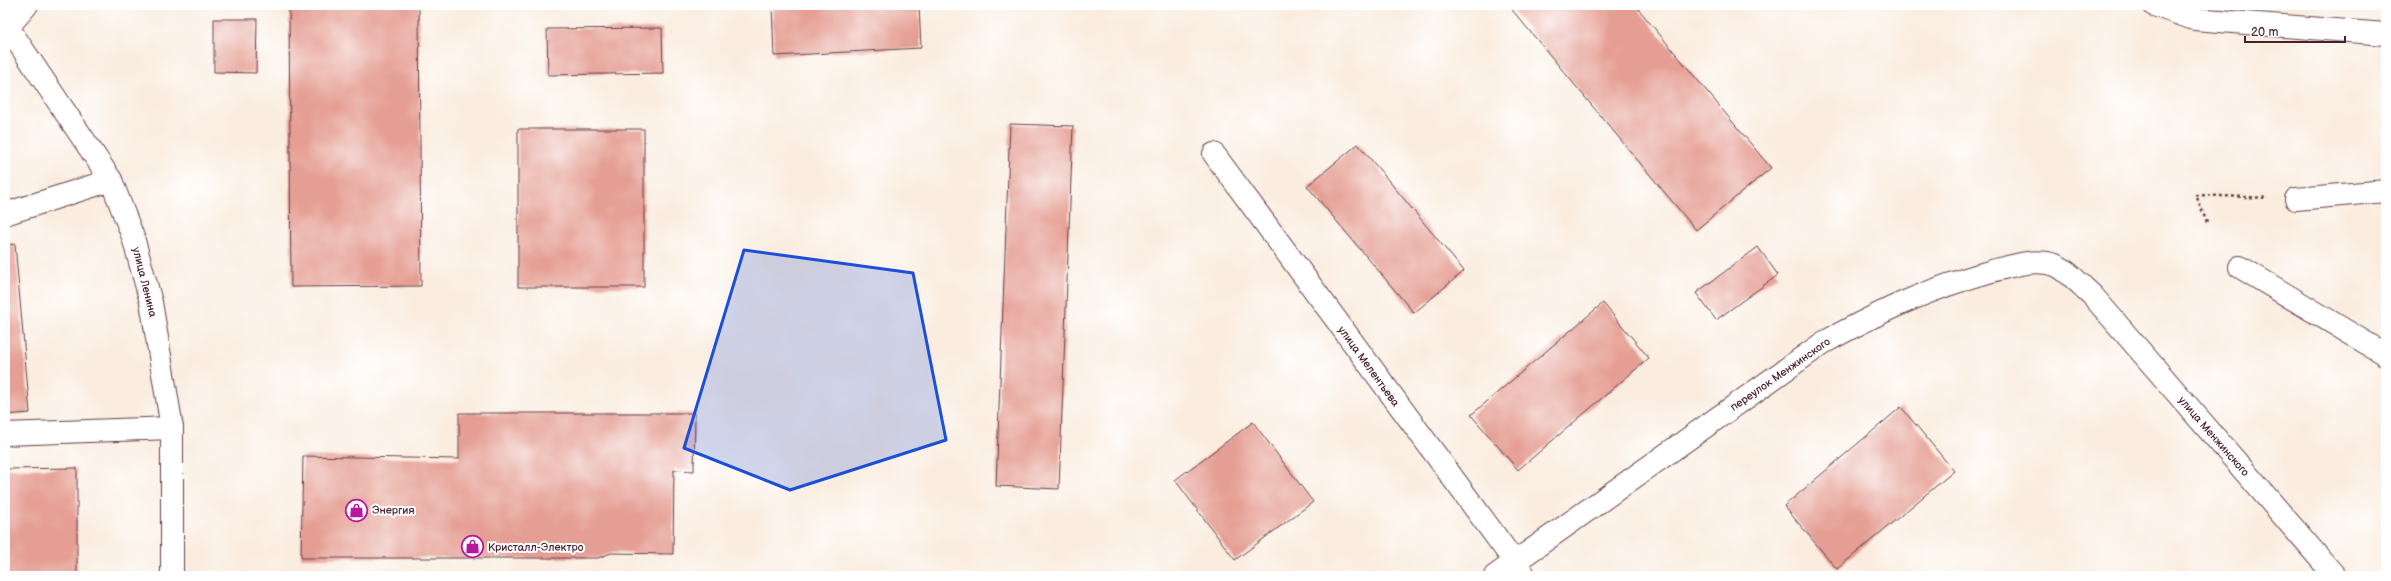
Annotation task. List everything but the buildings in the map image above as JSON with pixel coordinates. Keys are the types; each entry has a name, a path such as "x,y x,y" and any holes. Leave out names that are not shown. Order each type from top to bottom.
{"street":[{"path":"7,24 27,5"},
{"path":"2154,5 2194,19 2386,34"},
{"name":"улица Ленина","path":"7,24 111,180 133,237 151,302 172,428 172,576"},
{"name":"улица Мелентьева","path":"1214,154 1519,569"},
{"path":"5,214 111,180"},
{"path":"2296,199 2386,191"},
{"name":"переулок Менжинского","path":"1495,576 1519,569 1823,343 1869,318 1917,295 1952,282 2036,261 2056,265 2092,295"},
{"path":"2240,267 2386,355"},
{"name":"улица Менжинского","path":"2092,295 2335,576"},
{"path":"5,434 172,428"}],"path":[{"path":"2207,223 2196,195 2296,199"}],"highlighted area":[{"path":"744,250 913,273 946,440 790,490 684,448"}],"place":[{"name":"Энергия","path":"356,510"},
{"name":"Кристалл-Электро","path":"472,547"}]}
